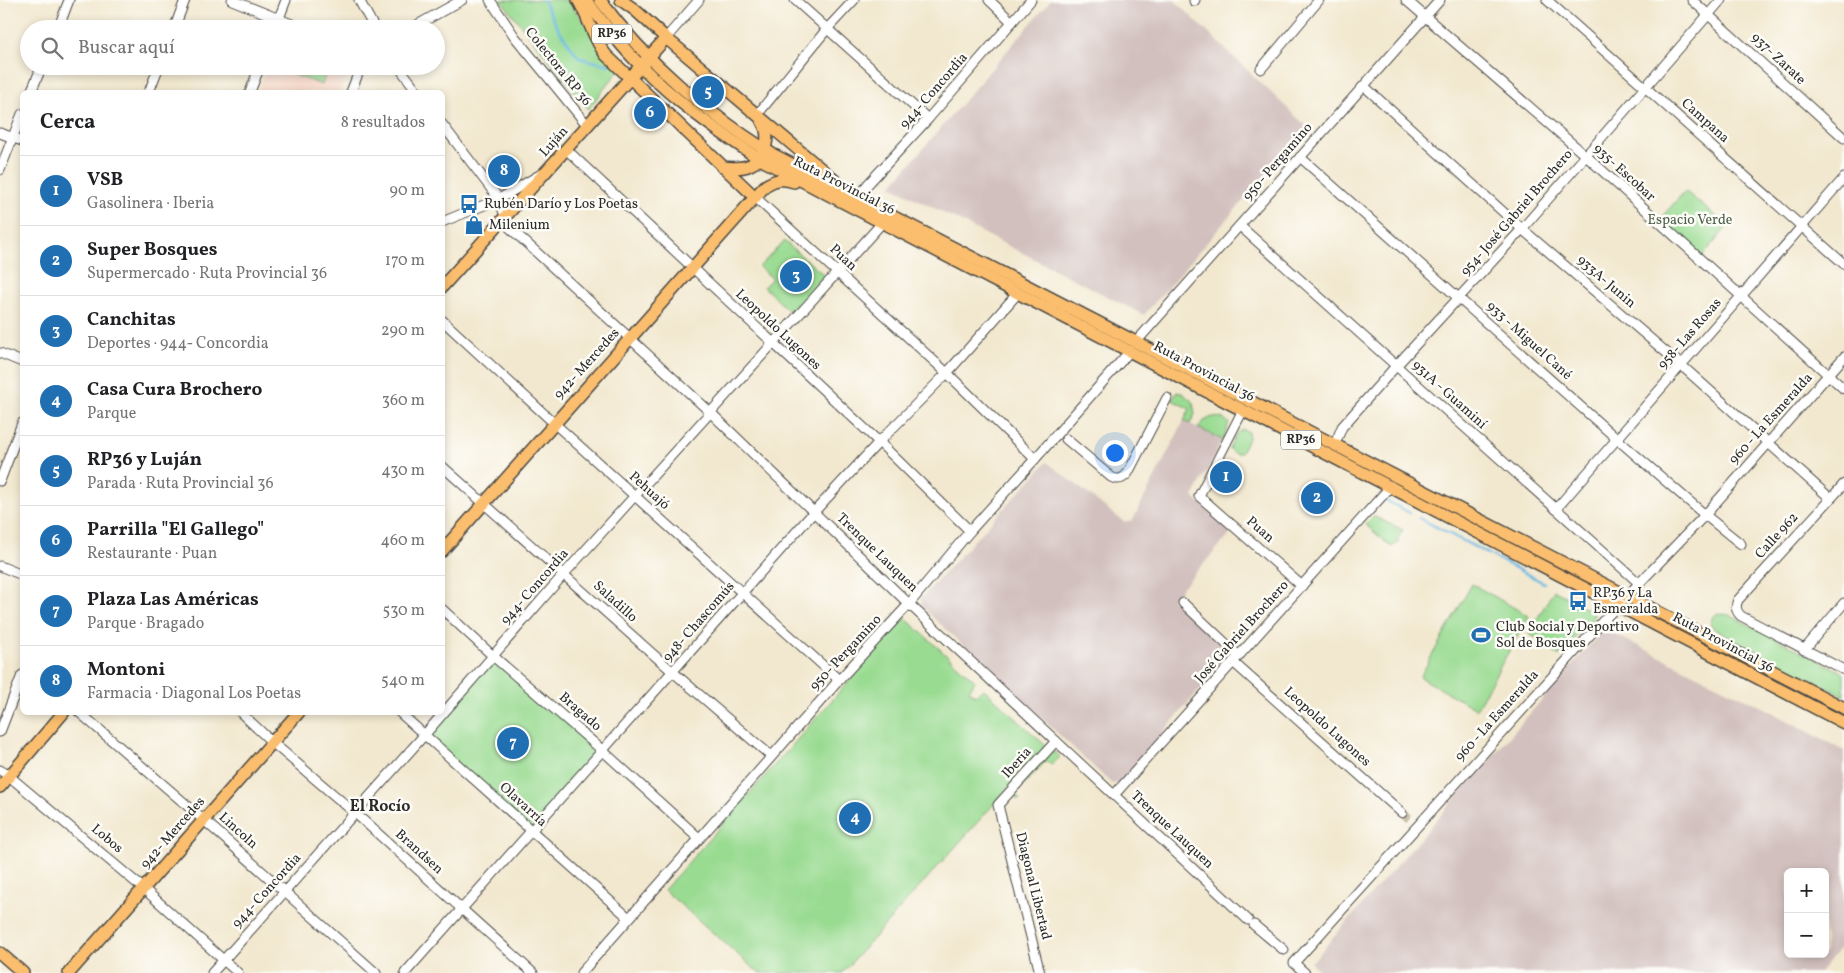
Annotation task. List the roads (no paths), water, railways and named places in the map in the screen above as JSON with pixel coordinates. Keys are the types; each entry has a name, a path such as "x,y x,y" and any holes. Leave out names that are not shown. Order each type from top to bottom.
{"main road":[{"name":"Puan","path":"578,0 602,50 630,79 755,197"},
{"name":"Ruta Provincial 36","path":"586,0 619,42 700,102 761,154 818,190 1018,293 1334,444 1844,708"},
{"name":"Ruta Provincial 36","path":"600,0 644,62"},
{"path":"621,0 858,199"},
{"name":"Luján","path":"445,284 666,38"},
{"path":"722,167 748,166 761,154 767,143 766,128 757,115"},
{"name":"Ruta Provincial 36","path":"761,154 858,199 1133,347 1243,410 1844,723"},
{"name":"942- Mercedes","path":"445,548 770,182 781,179 818,190"},
{"path":"0,786 5,773 61,715"},
{"name":"942- Mercedes","path":"69,973 296,715"},
{"path":"0,953 23,973"}],"street":[{"path":"62,20 70,0"},
{"path":"177,20 185,0"},
{"path":"232,0 278,19 286,0"},
{"path":"359,0 370,20"},
{"path":"426,20 462,0"},
{"name":"Colectora RP 36","path":"490,0 515,37 588,126"},
{"path":"666,38 699,0"},
{"path":"795,0 928,119"},
{"path":"757,115 854,0"},
{"path":"989,0 1012,22"},
{"name":"944- Concordia","path":"858,199 868,184 928,119 1031,0"},
{"path":"1261,69 1319,0"},
{"name":"935- Escobar","path":"1406,0 1585,156 1844,389"},
{"name":"950- Pergamino","path":"581,973 771,756 910,604 970,531 1440,0"},
{"name":"Campana","path":"1547,0 1844,264"},
{"name":"937- Zarate","path":"1692,0 1844,138"},
{"name":"954- José Gabriel Brochero","path":"1334,444 1342,427 1522,229 1721,0"},
{"path":"32,90 38,75"},
{"path":"150,90 156,75"},
{"path":"251,90 257,75"},
{"path":"352,90 358,75"},
{"path":"405,75 416,90"},
{"name":"933A- Junin","path":"1364,86 1522,229 1768,442 1837,496"},
{"path":"0,170 20,119"},
{"name":"Trenque Lauquen","path":"445,128 499,199 508,227 710,412 910,604 1251,923 1291,957 1305,973"},
{"path":"0,133 20,140"},
{"name":"Leopoldo Lugones","path":"567,150 879,442 970,531"},
{"name":"933 - Miguel Cané","path":"1300,157 1617,439 1741,544"},
{"path":"445,221 499,199 550,169"},
{"name":"958- Las Rosas","path":"1556,509 1844,178"},
{"name":"Puan","path":"755,197 947,373 1035,459"},
{"name":"944- Concordia","path":"445,712 564,574 882,223"},
{"name":"931A - Guaminí","path":"1240,226 1640,584"},
{"name":"948- Chascomús","path":"405,973 814,512 947,373 1018,293"},
{"name":"Pehuajó","path":"445,323 634,496 840,680"},
{"path":"0,353 20,361"},
{"name":"960 - La Esmeralda","path":"1291,957 1413,822 1705,515 1844,357"},
{"path":"1066,439 1111,477 1120,479 1128,473 1168,398"},
{"name":"Puan","path":"1243,410 1199,496 1302,586"},
{"path":"0,481 20,428"},
{"name":"Saladillo","path":"445,469 673,672 771,756"},
{"name":"Calle 962","path":"1804,650 1741,616 1736,609 1738,600 1837,496 1844,484"},
{"name":"José Gabriel Brochero","path":"1114,795 1391,486"},
{"path":"0,566 20,574"},
{"name":"Leopoldo Lugones","path":"1183,603 1236,659 1402,812"},
{"path":"1843,606 1804,650 1844,670"},
{"name":"Bragado","path":"445,612 699,838"},
{"path":"0,732 20,680"},
{"name":"Lincoln","path":"82,715 376,973"},
{"name":"Brandsen","path":"243,715 273,743 355,812 533,973"},
{"name":"Olavarría","path":"402,715 630,918"},
{"name":"944- Concordia","path":"212,973 442,715"},
{"name":"Iberia","path":"998,805 1056,740"},
{"name":"Lobos","path":"5,773 144,888 238,973"},
{"name":"Diagonal Libertad","path":"998,805 1040,973"}],"waterway":[{"path":"543,0 559,30 579,58 609,65"},
{"path":"1383,499 1410,513"},
{"path":"1419,518 1544,583"}],"tunnel":[{"path":"1402,813 1410,819"}],"place":[{"name":"RP36 y Luján","path":"708,92"},
{"name":"Parrilla \"El Gallego\"","path":"650,113"},
{"name":"Montoni","path":"504,171"},
{"name":"Rubén Darío y Los Poetas","path":"469,204"},
{"name":"Milenium","path":"474,225"},
{"name":"Canchitas","path":"796,276"},
{"name":"VSB","path":"1226,477"},
{"name":"Super Bosques","path":"1317,498"},
{"name":"RP36 y La Esmeralda","path":"1578,601"},
{"name":"Club Social y Deportivo Sol de Bosques","path":"1481,635"},
{"name":"Plaza Las Américas","path":"513,743"},
{"name":"Casa Cura Brochero","path":"855,818"}],"district":[{"name":"El Rocío","path":"380,807"}],"park label":[{"name":"Espacio Verde","path":"1690,220"}]}
